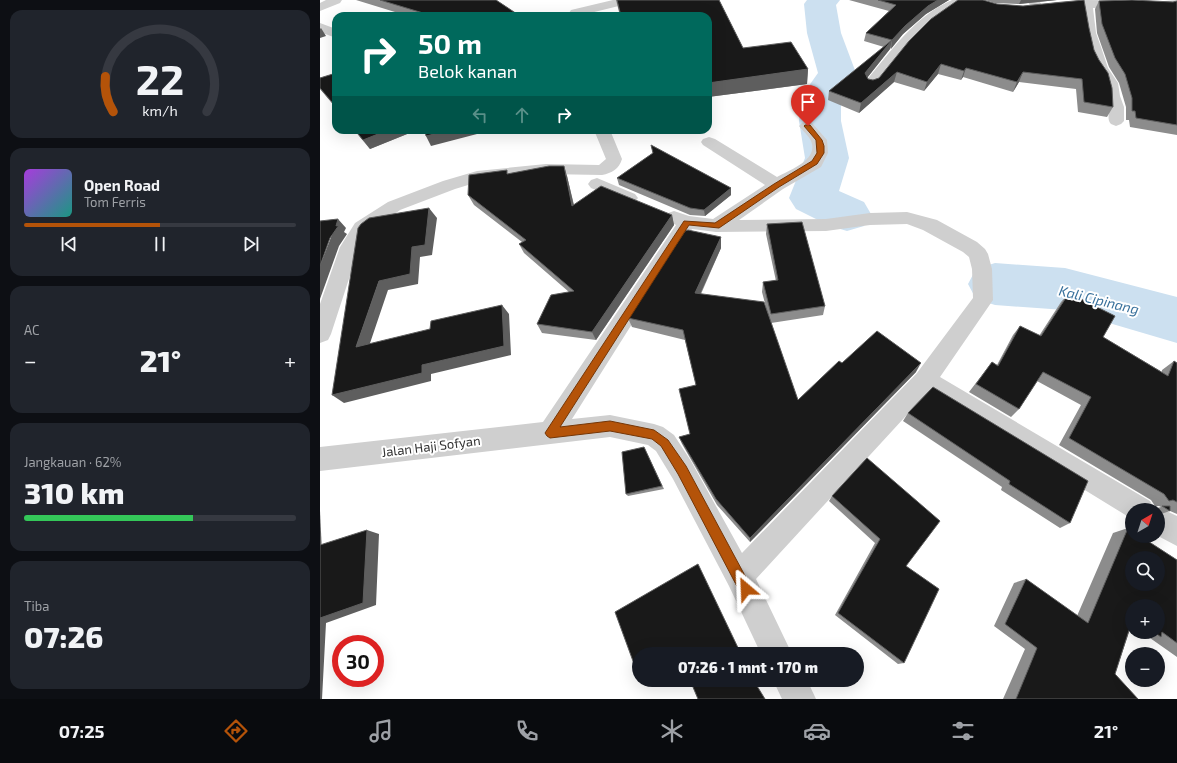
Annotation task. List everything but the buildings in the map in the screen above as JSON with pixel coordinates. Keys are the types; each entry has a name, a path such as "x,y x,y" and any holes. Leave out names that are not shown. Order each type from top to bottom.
{"street":[{"path":"320,7 336,0"},
{"path":"579,12 627,0"},
{"path":"871,84 922,24 948,4 967,1"},
{"path":"1031,5 1170,2 1177,12"},
{"path":"1087,4 1091,37 1101,68 1111,83 1113,96 1117,107 1116,121"},
{"path":"320,26 332,32"},
{"path":"716,226 777,185 815,163 820,153 819,140 808,126"},
{"path":"320,334 350,247 362,228 394,206 450,185 477,177 546,169 602,170 612,164 614,159 604,134"},
{"path":"709,142 777,185"},
{"path":"597,184 687,222 716,226 826,225 870,219 907,218 917,220 930,225 970,247 978,254 981,261 983,300 925,380 739,576"},
{"path":"546,433 687,222"},
{"path":"925,380 1129,503"},
{"name":"Jalan Haji Sofyan","path":"320,459 610,426 654,435 665,443 682,470 739,576 774,647"},
{"path":"1165,524 1177,532"}],"waterway":[{"name":"Kali Cipinang","path":"824,0 820,4 824,33 837,73 821,97 820,121 827,158 813,198 847,214"},
{"name":"Kali Cipinang","path":"995,284 1065,289 1177,320"}],"route":[{"path":"746,589 682,470 665,443 654,435 637,430 610,426 550,433 687,222 716,226 777,185 815,163 820,153 819,140 808,126"}]}
